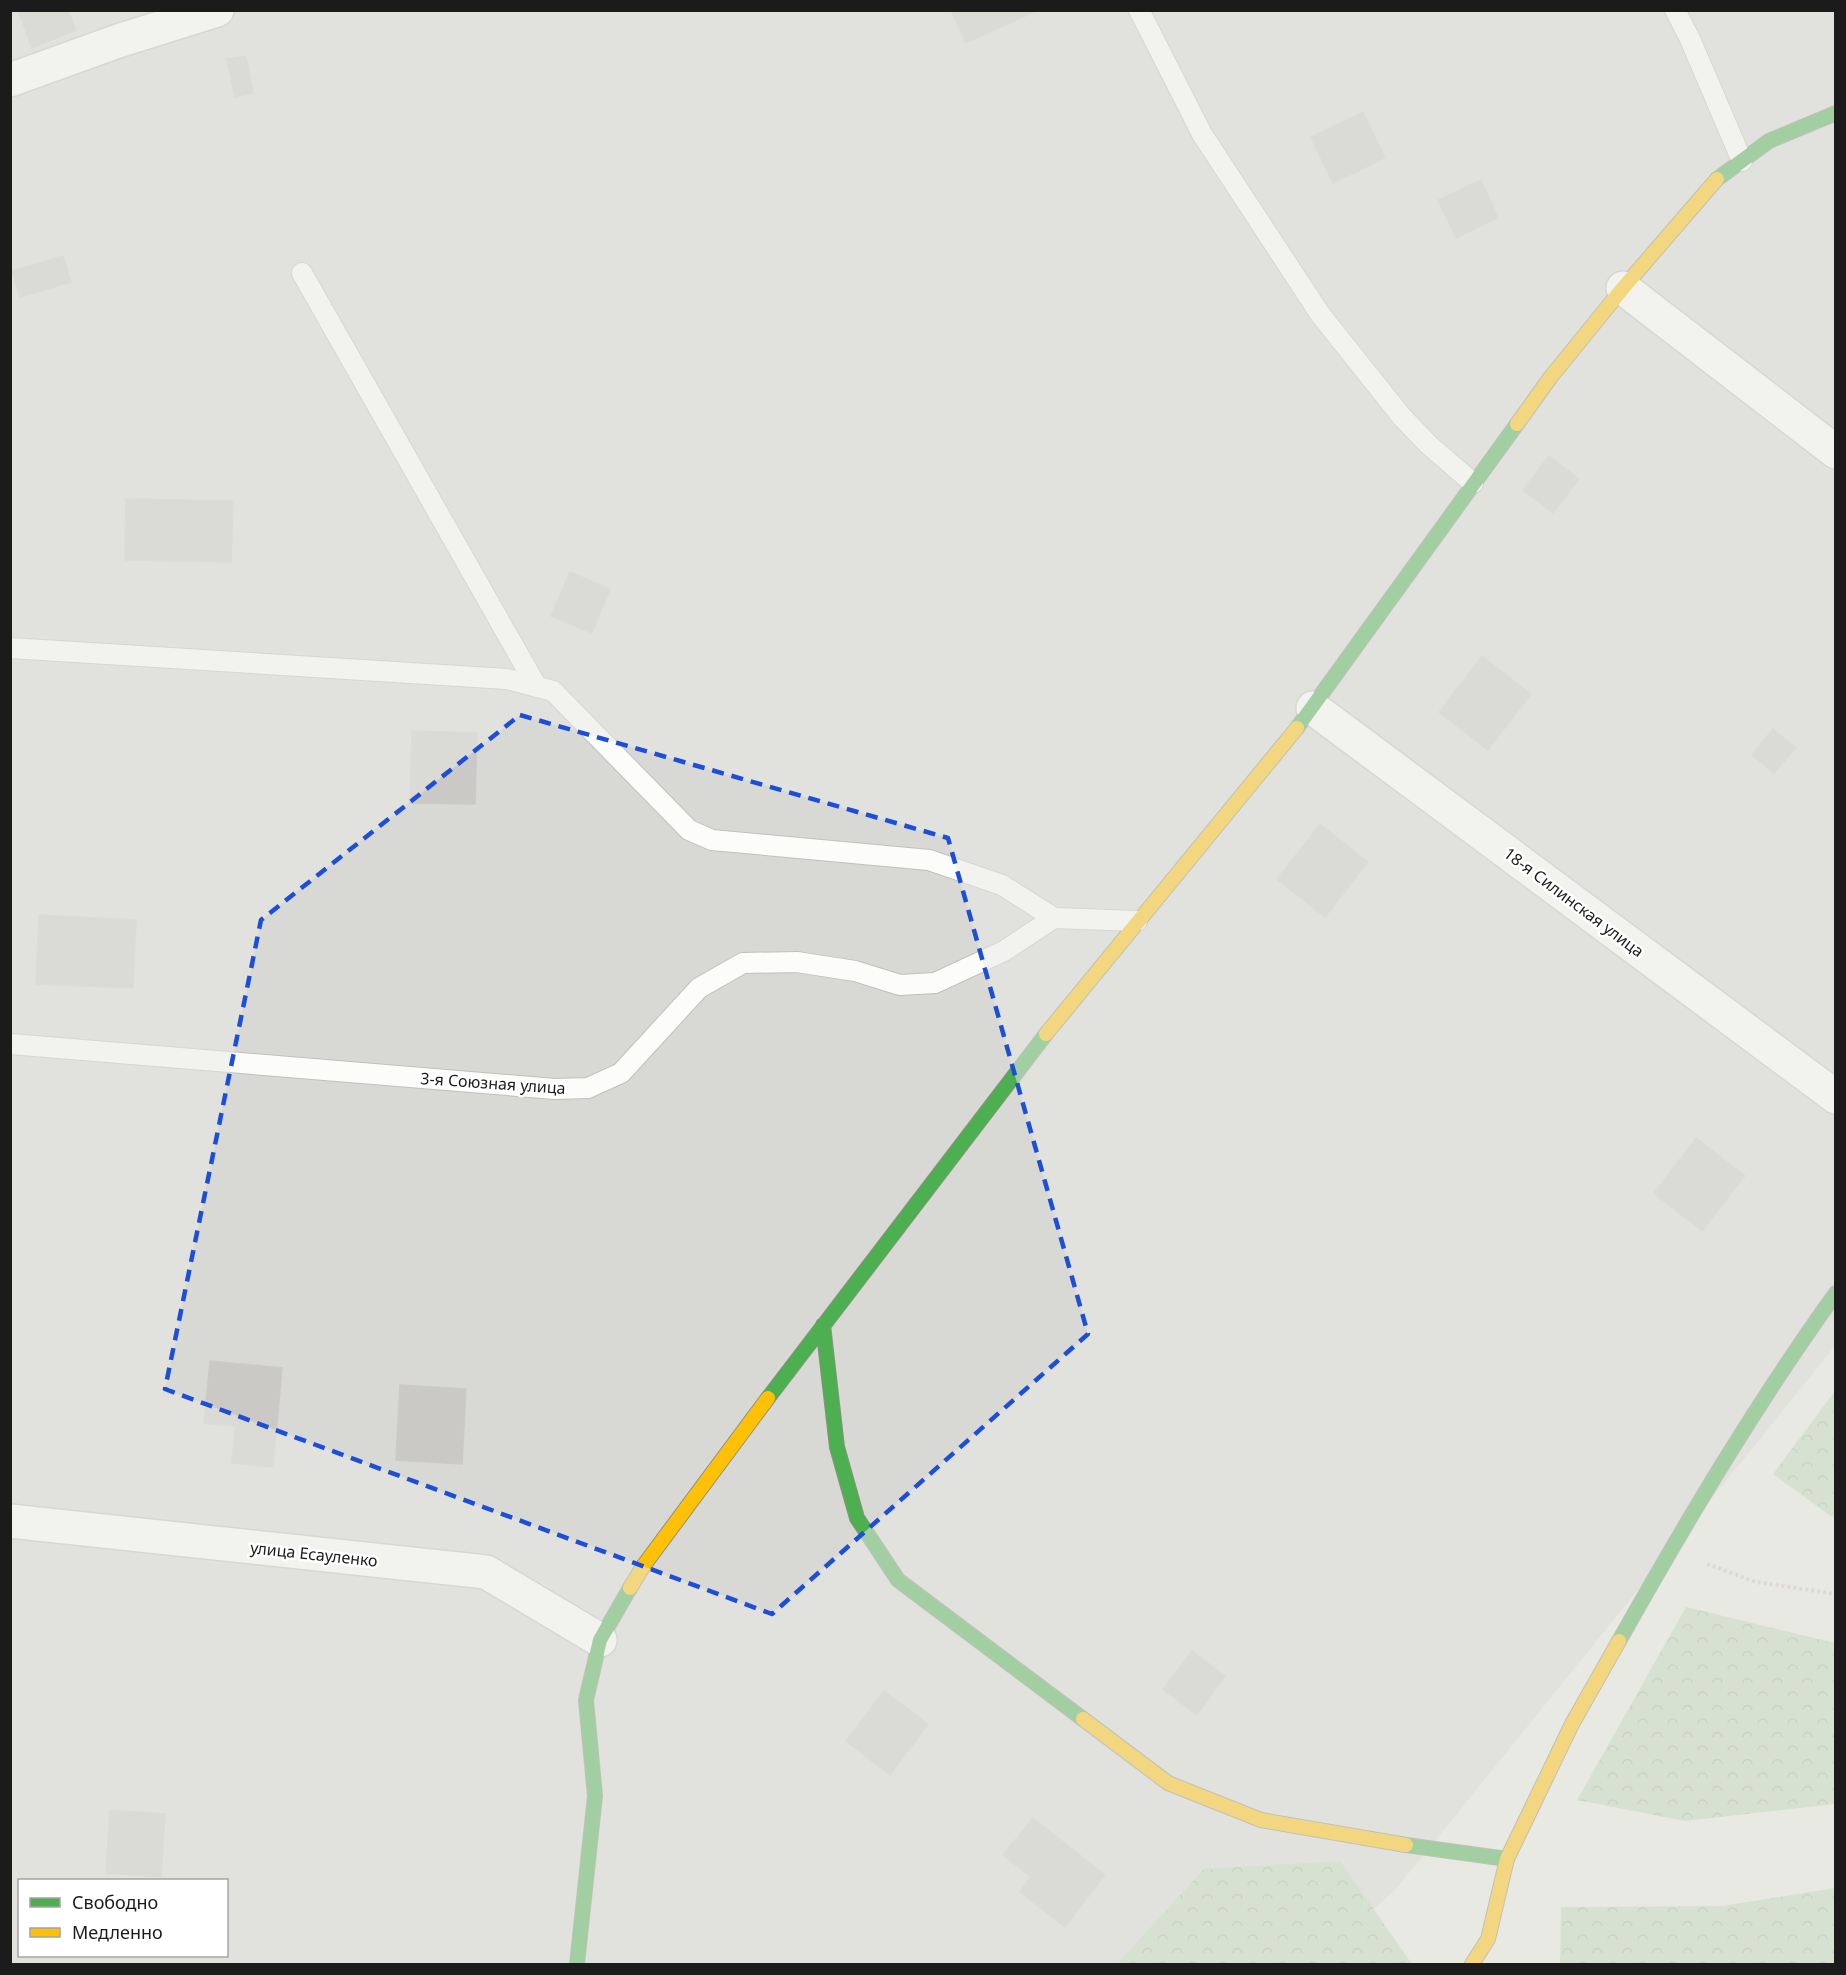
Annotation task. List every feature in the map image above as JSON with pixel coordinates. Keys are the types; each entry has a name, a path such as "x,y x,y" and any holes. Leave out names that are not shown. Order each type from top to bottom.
{"street":[{"path":"10,80 118,41 217,10"},
{"path":"577,1965 595,1796 586,1700 600,1640 644,1565 823,1325 1069,1004 1312,708 1550,378 1623,288 1715,180 1769,141 1836,113"},
{"path":"1623,288 1836,452"},
{"name":"18-я Силинская улица","path":"1312,708 1836,1097"},
{"path":"1472,1965 1488,1939 1507,1859 1572,1724 1670,1550 1796,1350 1836,1293"},
{"path":"823,1325 837,1447 857,1518 898,1580 1168,1783 1261,1820 1398,1844 1507,1859"},
{"name":"улица Есауленко","path":"10,1521 486,1572 600,1640"}],"lane":[{"path":"1139,10 1202,134 1320,314 1402,417 1429,445 1473,483"},
{"path":"1674,10 1690,39 1742,161"},
{"path":"302,273 537,687"},
{"path":"10,648 507,679 553,691 689,830 712,840 929,860 1002,885 1054,918 1137,921"},
{"name":"3-я Союзная улица","path":"10,1044 555,1089 588,1088 621,1073 699,988 743,963 797,962 855,970 900,985 935,983 1004,951 1054,918"}],"path":[{"path":"1670,1550 1756,1582 1836,1594"}],"highlighted area":[{"path":"520,715 948,838 1088,1334 772,1614 165,1389 261,920"}],"shaded area":[{"path":"11,11 1835,11 1835,1346 1396,1889 1313,1964 11,1964"}],"green space":[{"path":"1835,1391 1836,1513 1832,1517 1773,1474"},
{"path":"1686,1607 1835,1643 1835,1804 1685,1821 1577,1800"},
{"path":"1340,1861 1412,1964 1117,1964 1204,1869"},
{"path":"1835,1888 1835,1964 1560,1964 1561,1907 1722,1906"}],"building":[{"path":"18,10 68,10 76,30 32,48"},
{"path":"951,10 1038,10 966,43"},
{"path":"246,56 253,93 235,97 227,59"},
{"path":"1363,112 1385,158 1333,183 1311,137"},
{"path":"1481,180 1498,218 1456,238 1438,200"},
{"path":"63,256 71,282 20,297 12,271"},
{"path":"1549,456 1579,479 1553,513 1523,490"},
{"path":"126,499 233,501 231,562 125,560"},
{"path":"570,572 610,589 592,633 551,616"},
{"path":"1482,656 1531,694 1488,750 1439,712"},
{"path":"1773,729 1796,748 1774,773 1752,755"},
{"path":"412,731 477,733 475,804 410,803"},
{"path":"1320,824 1368,862 1325,917 1277,879"},
{"path":"39,915 136,920 133,988 36,984"},
{"path":"1696,1138 1745,1176 1702,1231 1654,1193"},
{"path":"210,1361 282,1368 273,1467 232,1463 235,1426 204,1423"},
{"path":"400,1385 466,1389 462,1464 396,1460"},
{"path":"1192,1651 1225,1676 1197,1715 1163,1689"},
{"path":"884,1691 928,1724 890,1775 846,1741"},
{"path":"110,1810 165,1814 161,1877 106,1873"},
{"path":"1033,1818 1105,1875 1065,1927 1020,1892 1031,1877 1003,1855"}],"traffic: fast":[{"path":"1717,179 1769,141 1836,113"},
{"path":"1297,728 1517,424"},
{"path":"768,1398 1046,1034"},
{"path":"1619,1641 1723,1464 1778,1377 1836,1293"},
{"path":"823,1325 837,1447 857,1518 898,1580 1083,1719"},
{"path":"577,1964 595,1796 586,1700 600,1640 630,1588"},
{"path":"1406,1845 1507,1859"}],"traffic: slow":[{"path":"1517,424 1550,378 1623,288 1717,179"},
{"path":"1046,1034 1297,728"},
{"path":"630,1588 644,1565 768,1398"},
{"path":"1472,1964 1488,1939 1507,1859 1572,1724 1619,1641"},
{"path":"1083,1719 1168,1783 1261,1820 1406,1845"}]}
